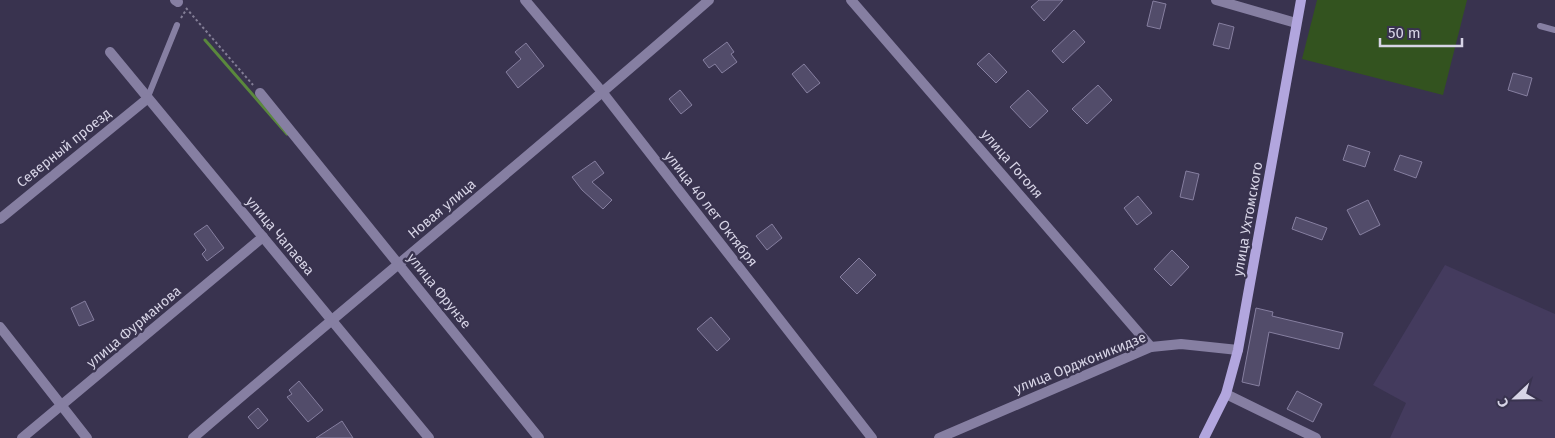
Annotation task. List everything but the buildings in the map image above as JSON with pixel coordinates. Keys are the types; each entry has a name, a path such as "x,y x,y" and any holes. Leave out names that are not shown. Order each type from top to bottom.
{"main road":[{"name":"улица Ухтомского","path":"1204,438 1226,394 1238,350 1301,0"}],"street":[{"name":"улица 40 лет Октября","path":"525,0 603,93 872,438"},
{"name":"Новая улица","path":"193,438 331,319 603,93 709,0"},
{"name":"улица Гоголя","path":"851,0 1152,347"},
{"path":"1216,0 1296,23"},
{"name":"улица Чапаева","path":"110,52 429,438"},
{"name":"улица Фрунзе","path":"260,93 399,262 539,438"},
{"name":"Северный проезд","path":"0,220 147,99"},
{"name":"улица Фурманова","path":"22,438 263,237"},
{"path":"0,327 87,438"},
{"name":"улица Орджоникидзе","path":"939,438 1152,347 1181,344 1238,350"},
{"path":"1226,394 1316,438"}],"lane":[{"path":"147,99 177,25"},
{"path":"1540,26 1555,30"}],"path":[{"path":"176,1 197,20 260,93"}],"shaded area":[{"path":"1445,265 1555,314 1555,438 1390,438 1406,403 1373,385"}],"green space":[{"path":"1317,0 1467,0 1443,95 1302,59"}],"waterway":[{"path":"205,40 287,134"}]}
